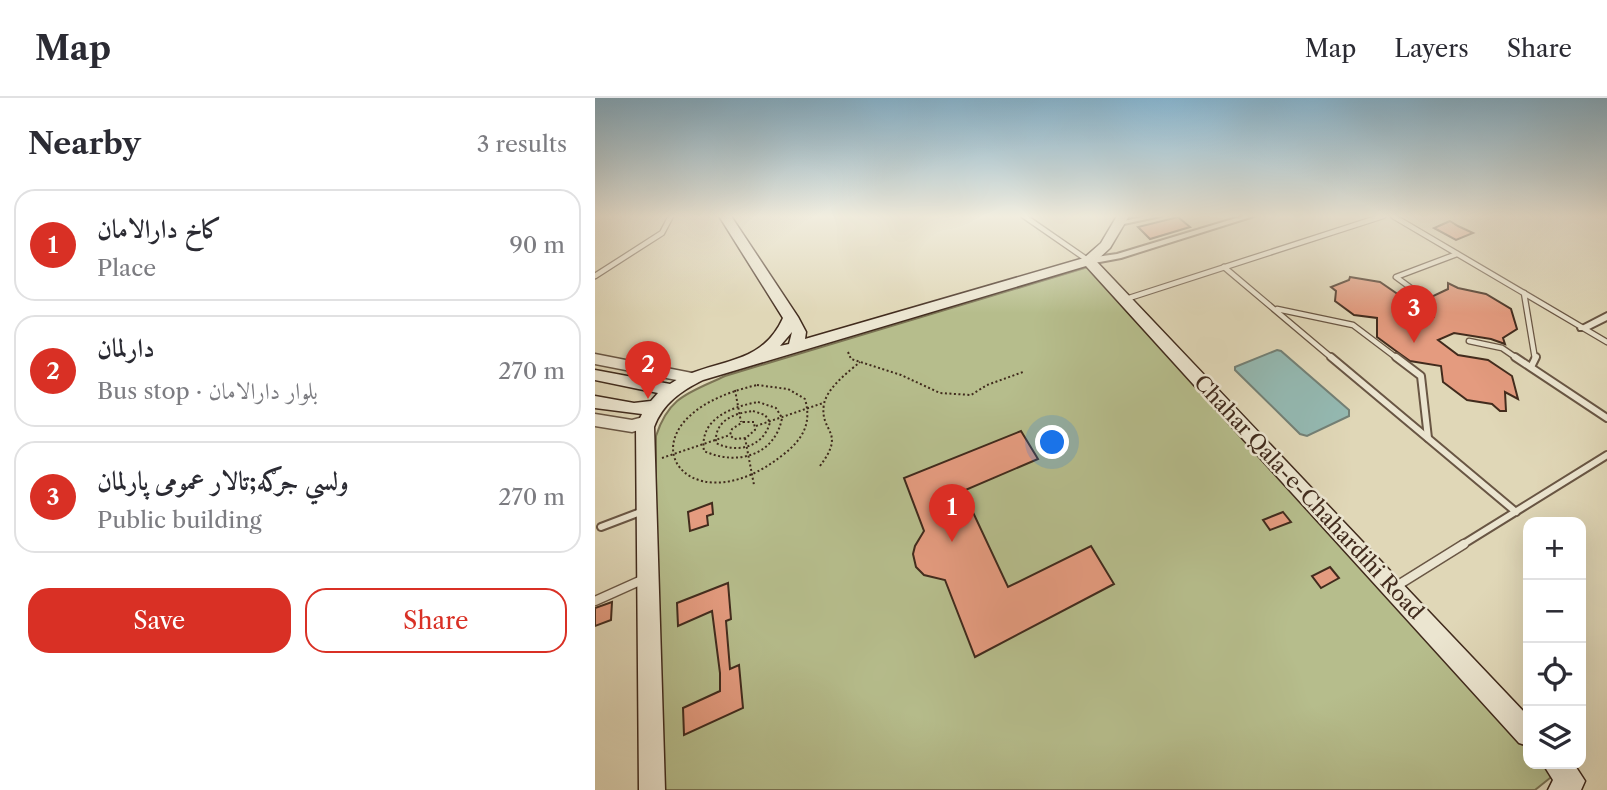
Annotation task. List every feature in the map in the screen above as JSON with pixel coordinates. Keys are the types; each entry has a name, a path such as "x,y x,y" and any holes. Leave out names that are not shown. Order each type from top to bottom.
{"main road":[{"path":"746,248 800,332 796,347"},
{"path":"652,790 648,509 650,415 671,390 692,378 1089,261 1103,248"},
{"name":"Chahar Qala-e-Chahardihi Road","path":"1089,261 1523,729"},
{"path":"791,317 810,329 825,333 859,330"},
{"path":"753,359 776,344 787,330 791,317"},
{"path":"595,375 671,390"},
{"path":"595,402 634,409 650,415"}],"street":[{"path":"1089,261 1143,248"},
{"path":"1583,328 1607,316"},
{"path":"595,359 692,378"},
{"path":"595,420 632,426 650,415"}],"lane":[{"path":"595,276 638,248"},
{"path":"1071,248 1089,261"},
{"path":"1126,299 1282,248"},
{"path":"1447,248 1607,342"},
{"path":"1411,288 1396,277 1457,254"},
{"path":"1224,267 1516,512"},
{"path":"1524,293 1536,358 1531,366"},
{"path":"1275,309 1353,325 1421,376 1428,438"},
{"path":"1469,341 1502,348 1607,418"},
{"path":"1393,588 1607,455"},
{"path":"601,527 648,509"},
{"path":"595,601 649,576"}],"path":[{"path":"848,352 851,359 901,375 940,393 971,395 987,385 1023,372"},
{"path":"730,435 734,439 745,438 753,433 756,426 824,402 844,374 860,362"},
{"path":"777,385 794,390 806,400 808,408 810,413 807,429 796,446 778,462 752,475 732,481 710,483 692,480 678,471 671,455 671,445 679,428 694,412 735,389 777,385"},
{"path":"735,389 741,422"},
{"path":"758,402 778,408 783,416 779,434 771,444 749,456 721,460 711,457 702,444 703,434 719,415 738,406 758,402"},
{"path":"820,466 833,450 834,438 824,402"},
{"path":"715,440 721,425 740,413 761,412 770,421"},
{"path":"730,435 732,429 741,422 750,421 756,426"},
{"path":"715,440 721,448 728,450 747,447 768,432 770,421"},
{"path":"662,458 730,435"},
{"path":"745,438 754,485"}],"green space":[{"path":"1088,267 1523,740 1523,769 1550,769 1555,774 1535,790 661,790 656,702 656,436 667,412 682,397 725,376"}],"water":[{"path":"1277,350 1349,410 1349,416 1307,436 1300,434 1235,370 1235,367"}],"building":[{"path":"1350,277 1380,282 1399,295 1400,314 1407,320 1420,322 1434,317 1433,296 1448,289 1448,283 1486,294 1511,309 1517,329 1503,338 1505,344 1454,333 1438,340 1458,355 1488,360 1512,376 1518,399 1505,392 1506,411 1500,411 1492,404 1467,400 1443,382 1441,366 1410,361 1396,351 1377,337 1377,318 1354,315 1335,301 1336,291 1331,287 1349,280"},
{"path":"1021,431 1038,459 963,491 1008,587 1091,546 1114,584 975,657 945,580 924,575 916,567 913,554 924,531 904,478"},
{"path":"712,503 713,514 707,516 708,525 690,531 688,512"},
{"path":"1283,512 1291,522 1270,530 1263,520"},
{"path":"1330,567 1339,578 1321,588 1312,576"},
{"path":"728,583 731,619 726,621 730,669 739,665 743,708 684,735 683,708 720,691 720,673 712,611 678,626 677,603"},
{"path":"612,602 611,620 595,626 595,608"}],"place":[{"name":"ولسي جرګه;تالار عمومی پارلمان","path":"1414,343"},
{"name":"دارلمان","path":"648,399"},
{"name":"کاخ دارالامان","path":"952,542"}]}
